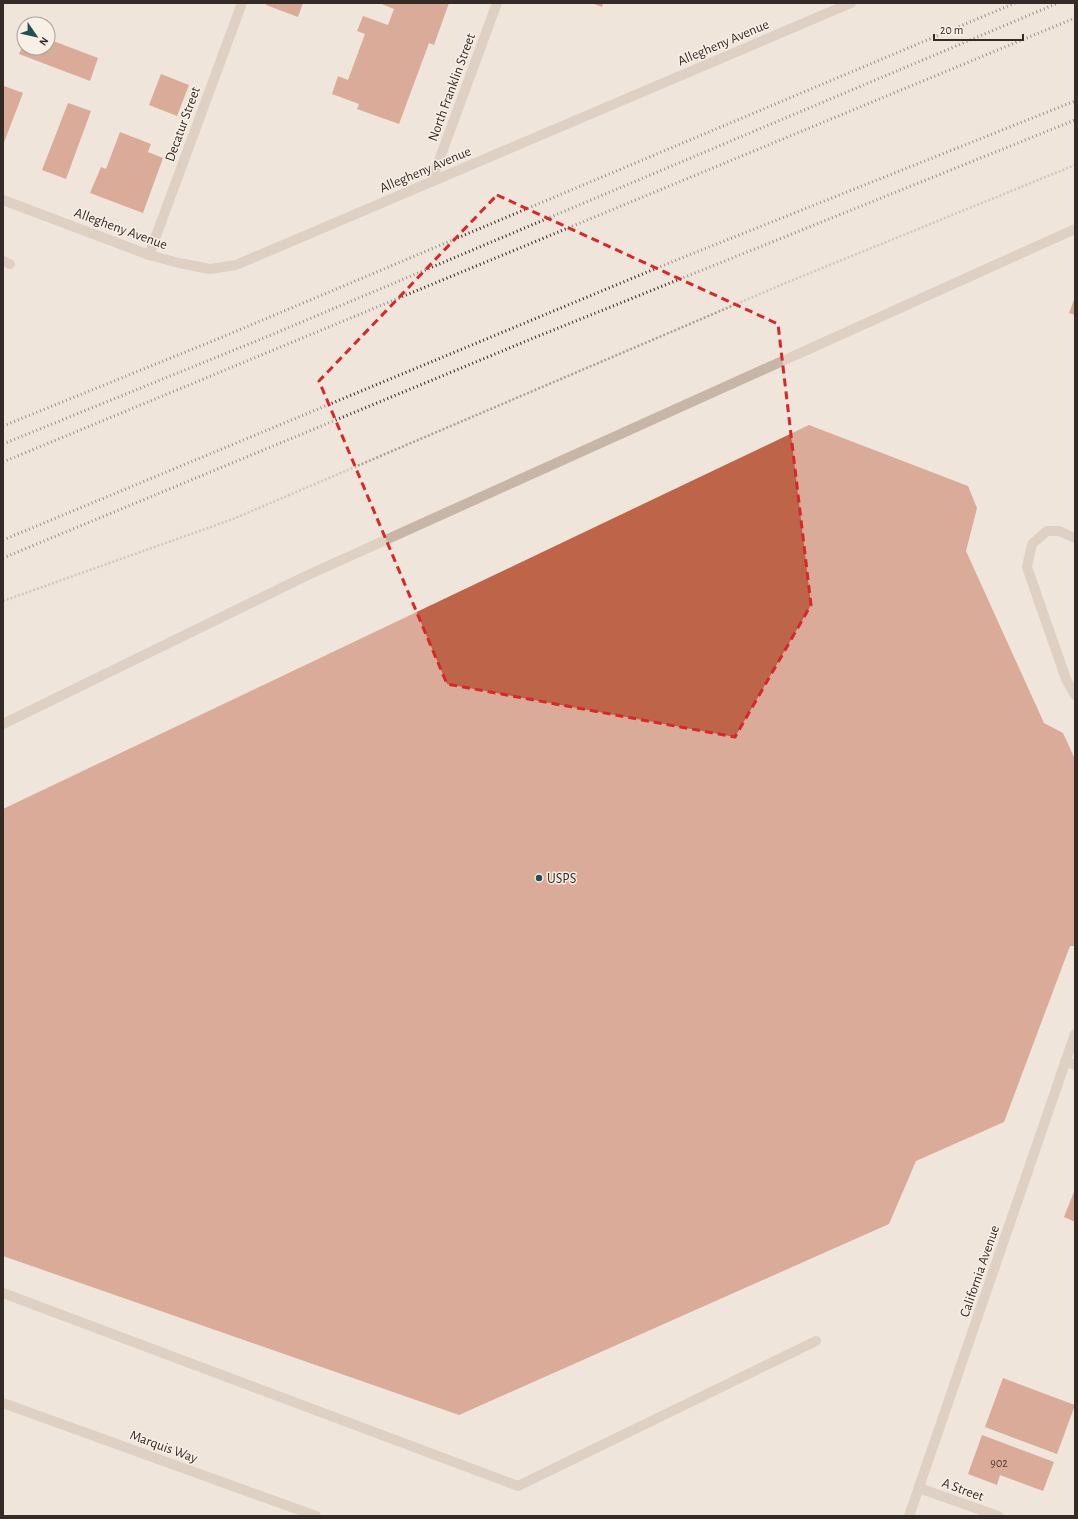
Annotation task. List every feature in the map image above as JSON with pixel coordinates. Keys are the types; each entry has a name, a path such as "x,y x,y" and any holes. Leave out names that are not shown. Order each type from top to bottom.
{"street":[{"name":"Decatur Street","path":"149,255 242,3"},
{"name":"North Franklin Street","path":"431,182 497,3"},
{"name":"Allegheny Avenue","path":"3,200 149,255 210,269 236,265 851,3"},
{"path":"3,724 308,575 1075,229"},
{"path":"1075,538 1059,531 1047,531 1032,544 1027,567 1066,679 1075,695"},
{"name":"California Avenue","path":"909,1516 1075,1034"},
{"path":"1065,1061 1075,1065"},
{"path":"3,1293 518,1486 816,1341"},
{"name":"Marquis Way","path":"3,1403 316,1516"},
{"name":"A Street","path":"919,1488 998,1516"}],"path":[{"path":"3,601 233,519 788,282 1075,165"}],"highlighted area":[{"path":"497,195 778,324 811,605 735,737 447,684 319,381"}],"building":[{"path":"267,3 303,3 298,17 266,5"},
{"path":"379,3 449,3 434,45 429,43 399,124 357,109 359,104 332,94 338,76 348,80 365,34 357,31 363,16 388,25 394,9"},
{"path":"591,3 603,3 602,7"},
{"path":"56,42 98,58 90,81 24,56 56,56"},
{"path":"161,74 189,85 177,116 149,105"},
{"path":"4,86 23,93 3,145 3,88"},
{"path":"68,103 91,111 66,179 42,170"},
{"path":"120,132 151,144 148,152 163,158 143,213 90,193 101,167 106,169"},
{"path":"1075,297 1075,315 1069,313"},
{"name":"USPS","path":"809,425 968,486 977,508 966,551 1044,723 1063,733 1075,759 1075,946 1070,946 1004,1122 916,1161 889,1224 459,1415 3,1256 3,809"},
{"path":"1075,1189 1075,1222 1064,1217"},
{"path":"1003,1378 1075,1405 1057,1454 985,1427"},
{"path":"982,1435 1054,1462 1043,1491 1000,1475 997,1485 968,1474"}],"railway":[{"path":"3,426 220,338 1015,3"},
{"path":"3,444 271,335 1058,3"},
{"path":"3,462 1075,18"},
{"path":"3,540 669,263 1075,101"},
{"path":"3,558 536,337 1075,120"}],"place":[{"name":"USPS","path":"539,878"}]}
